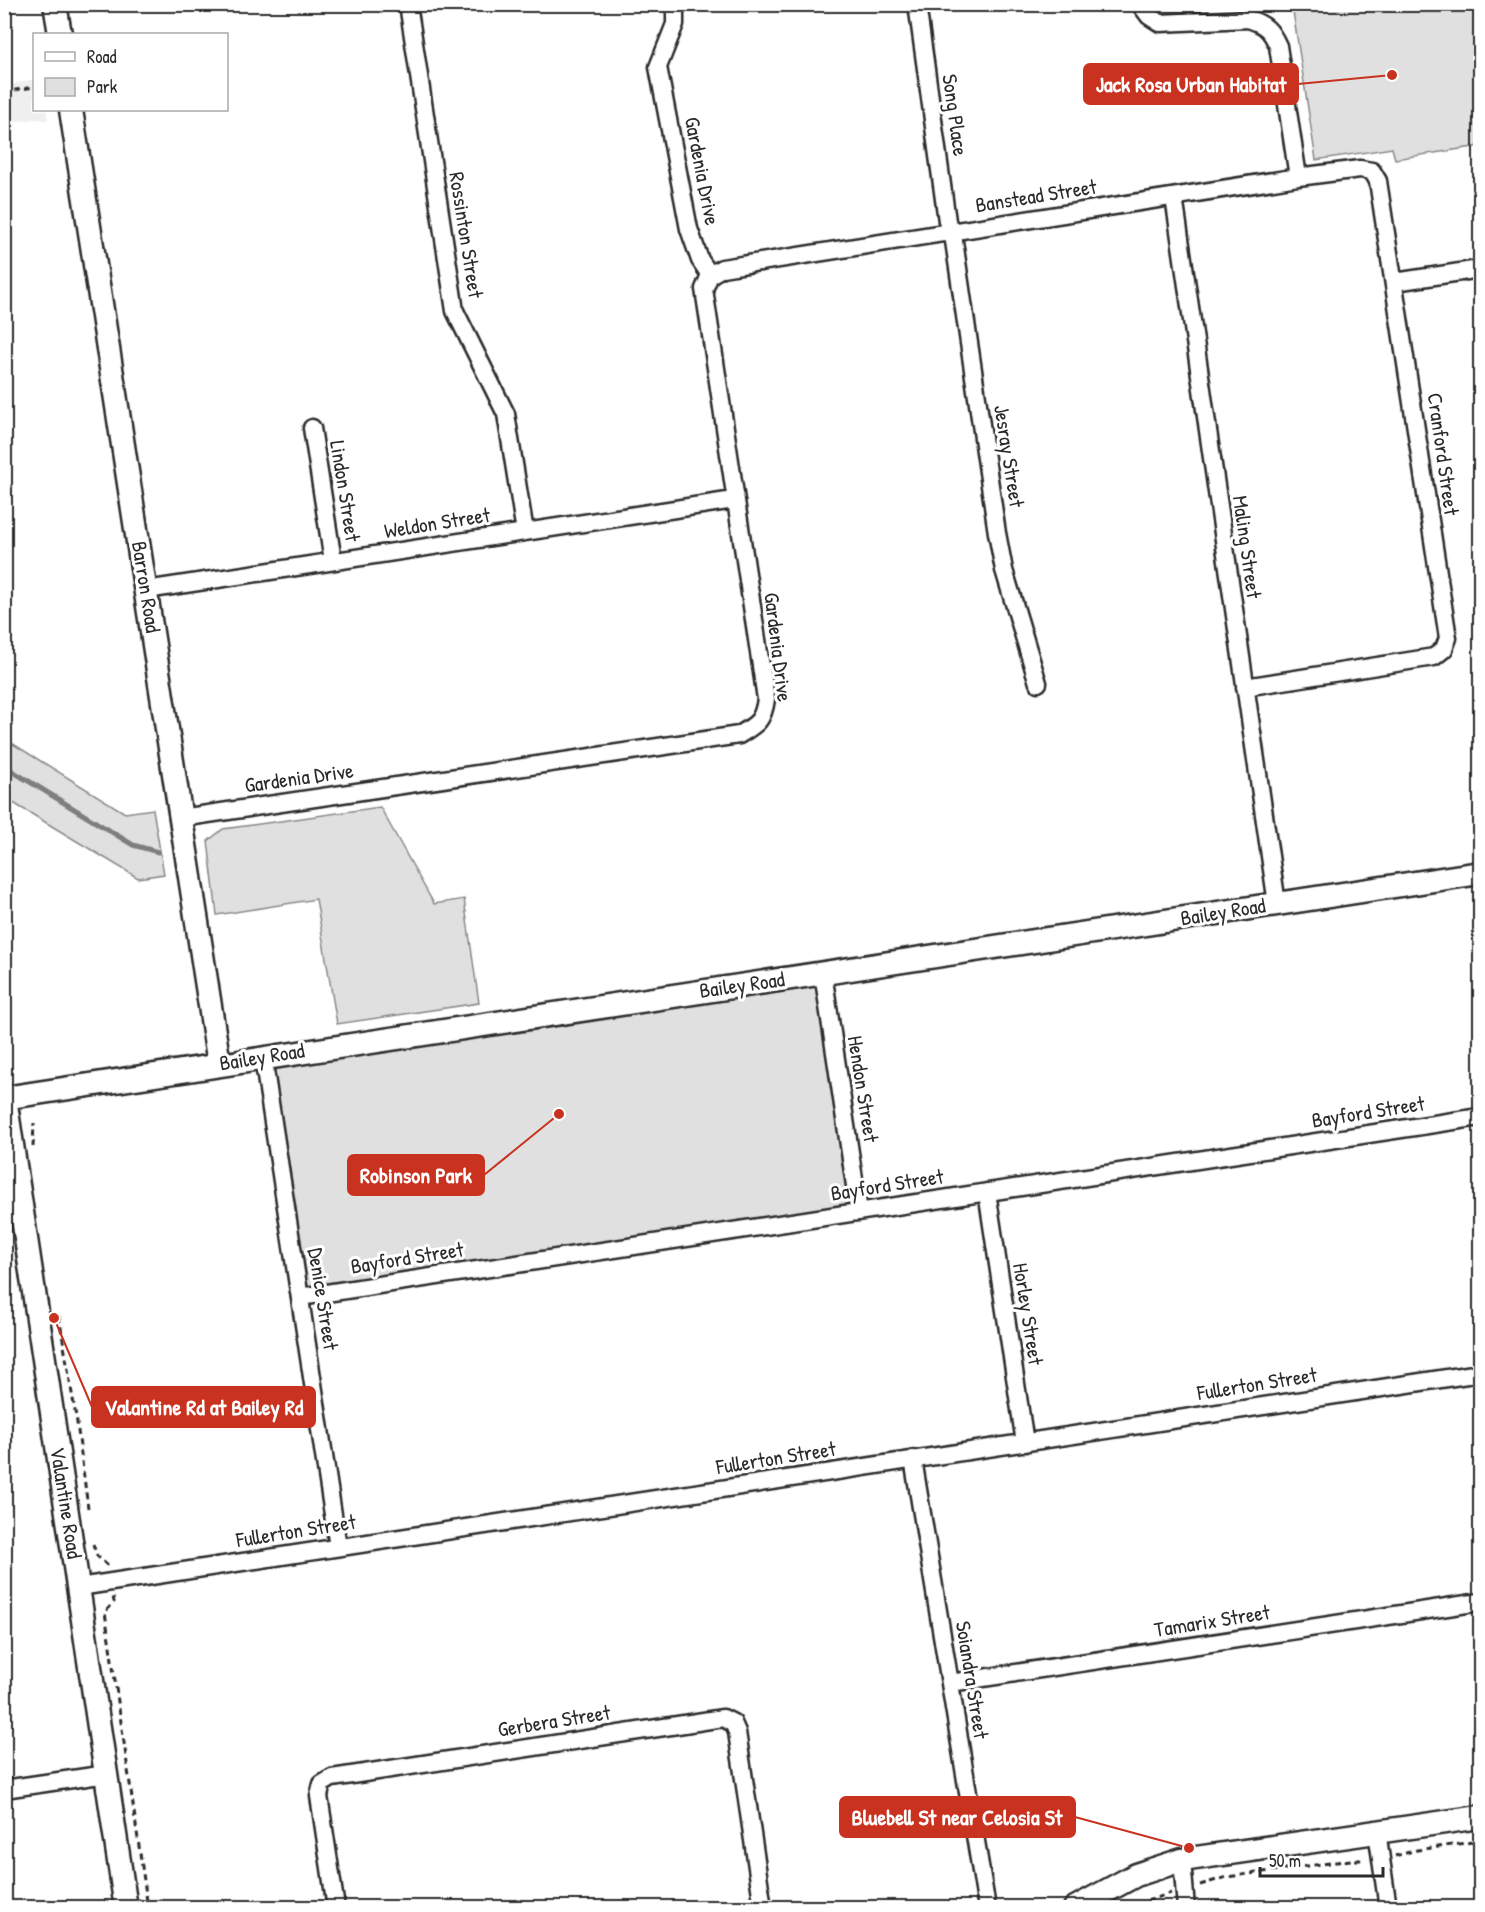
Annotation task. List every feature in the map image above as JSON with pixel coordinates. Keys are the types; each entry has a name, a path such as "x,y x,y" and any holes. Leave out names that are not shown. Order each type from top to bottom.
{"street":[{"path":"55,4 60,33"},
{"name":"Rossinton Street","path":"408,4 455,311 506,414 525,532"},
{"name":"Gardenia Drive","path":"181,818 739,735 754,726 764,715 766,699 734,500 704,289 710,275 700,260 689,229 658,67 675,24 675,4"},
{"name":"Song Place","path":"917,4 950,232"},
{"path":"1140,4 1149,16 1160,23 1248,20 1262,23 1272,32 1278,46 1298,177"},
{"name":"Barron Road","path":"71,111 219,1064"},
{"name":"Banstead Street","path":"710,275 722,268 1298,177 1360,169 1372,171"},
{"name":"Cranford Street","path":"1245,687 1434,657 1444,649 1448,638 1395,282 1378,181 1372,171"},
{"name":"Maling Street","path":"1174,197 1277,904"},
{"name":"Jesray Street","path":"950,232 1004,570 1038,683"},
{"path":"1395,282 1480,269"},
{"name":"Lindon Street","path":"312,428 333,561"},
{"name":"Weldon Street","path":"146,590 734,500"},
{"name":"Bailey Road","path":"5,1098 1480,873"},
{"name":"Hendon Street","path":"823,973 859,1212"},
{"name":"Denice Street","path":"263,1057 338,1547"},
{"name":"Valantine Road","path":"5,1098 126,1908"},
{"name":"Bayford Street","path":"300,1297 1480,1117"},
{"name":"Horley Street","path":"987,1192 1025,1443"},
{"name":"Fullerton Street","path":"79,1587 1480,1373"},
{"name":"Soiandra Street","path":"914,1460 987,1908"},
{"name":"Tamarix Street","path":"950,1683 1480,1602"},
{"name":"Gerbera Street","path":"336,1908 319,1796 321,1784 332,1778 723,1718 733,1723 737,1732 763,1908"},
{"path":"4,1789 107,1774"},
{"path":"1075,1908 1136,1875 1182,1860 1480,1817"},
{"path":"1377,1831 1388,1908"},
{"path":"1182,1860 1185,1908"}],"path":[{"path":"4,92 33,87"},
{"path":"33,1150 34,1123"},
{"path":"57,1308 77,1423 88,1511"},
{"path":"92,1542 97,1556 109,1564 114,1602 105,1612 106,1622 148,1908"},
{"path":"1127,1908 1145,1899 1227,1877 1480,1841"}],"shaded area":[{"path":"33,79 33,111 46,111 48,120 34,119 5,123 5,86"}],"green space":[{"path":"1292,5 1480,5 1480,146 1395,159 1392,148 1316,160"},
{"path":"5,739 125,813 153,809 164,874 138,878 5,798"},
{"path":"380,807 434,904 464,899 479,1003 337,1024 316,899 217,915 208,841 223,829"},
{"path":"823,973 859,1212 300,1297 263,1057"}],"waterway":[{"path":"4,766 133,845 158,852"}],"place":[{"name":"Jack Rosa Urban Habitat","path":"1392,75"},
{"name":"Robinson Park","path":"559,1114"},
{"name":"Valantine Rd at Bailey Rd","path":"54,1318"},
{"name":"Bluebell St near Celosia St","path":"1189,1848"}]}
